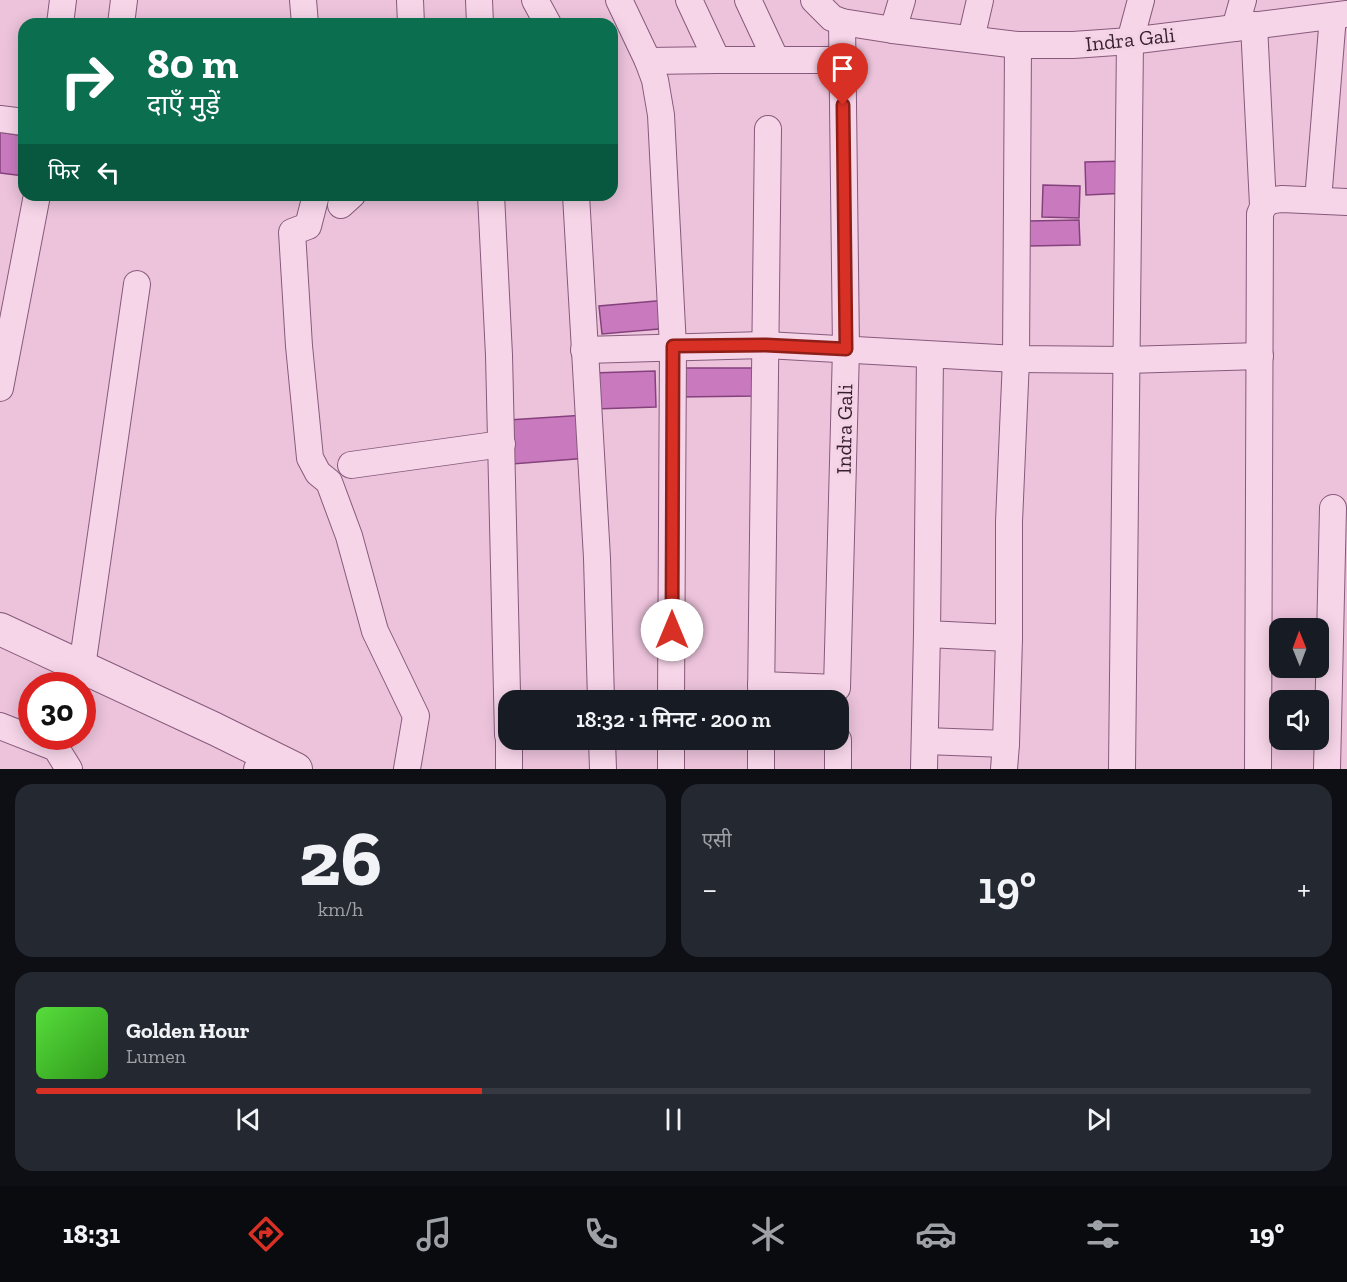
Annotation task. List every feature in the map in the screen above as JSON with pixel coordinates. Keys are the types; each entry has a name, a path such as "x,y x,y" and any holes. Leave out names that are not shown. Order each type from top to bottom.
{"street":[{"path":"61,18 63,0"},
{"path":"122,18 124,0"},
{"path":"303,0 304,18"},
{"path":"410,0 411,18"},
{"path":"479,0 480,18"},
{"path":"535,0 545,18"},
{"path":"619,0 655,80 661,116 673,346 671,690"},
{"path":"689,0 717,60"},
{"path":"748,0 776,60"},
{"path":"893,30 902,0"},
{"path":"970,39 980,0"},
{"path":"1122,769 1131,41 1141,0"},
{"path":"1243,0 1263,205 1260,214 1258,769"},
{"name":"Indra Gali","path":"829,13 893,30 1018,45 1073,45 1131,41 1340,15"},
{"name":"Indra Gali","path":"829,13 843,60 846,349 837,690"},
{"path":"1318,200 1340,15"},
{"path":"925,741 1005,757 1009,638 1009,522 1016,359 1018,45"},
{"path":"648,61 843,60"},
{"path":"0,119 18,121"},
{"path":"761,690 768,129"},
{"path":"1263,205 1271,200 1282,198 1347,202"},
{"path":"0,388 36,201"},
{"path":"314,201 308,226 292,232 299,346 310,458 318,473 329,482 349,536 375,631 416,716 408,769"},
{"path":"491,201 499,355 507,690"},
{"path":"576,201 597,558 601,690"},
{"path":"82,667 137,284"},
{"path":"584,350 766,345 1016,359 1126,360 1260,356"},
{"path":"924,769 930,355"},
{"path":"351,465 501,444"},
{"path":"1327,769 1333,508"},
{"path":"0,629 294,768"},
{"path":"927,634 1009,638"},
{"path":"0,726 57,747 69,769"},
{"path":"509,750 509,769"},
{"path":"602,750 603,769"},
{"path":"671,750 671,769"},
{"path":"761,750 761,769"},
{"path":"838,750 838,769"},
{"path":"257,769 294,768"}],"building":[{"path":"0,132 18,135 18,175 0,173"},
{"path":"1127,161 1128,193 1086,195 1085,162"},
{"path":"1043,185 1080,186 1079,218 1042,217"},
{"path":"1079,220 1080,245 1029,246 1029,221"},
{"path":"667,300 670,328 602,334 599,306"},
{"path":"677,368 757,368 757,396 677,397"},
{"path":"655,371 656,407 594,409 592,373"},
{"path":"585,415 588,458 512,464 508,420"}],"route":[{"path":"672,630 673,346 766,345 846,349 843,105"}]}
